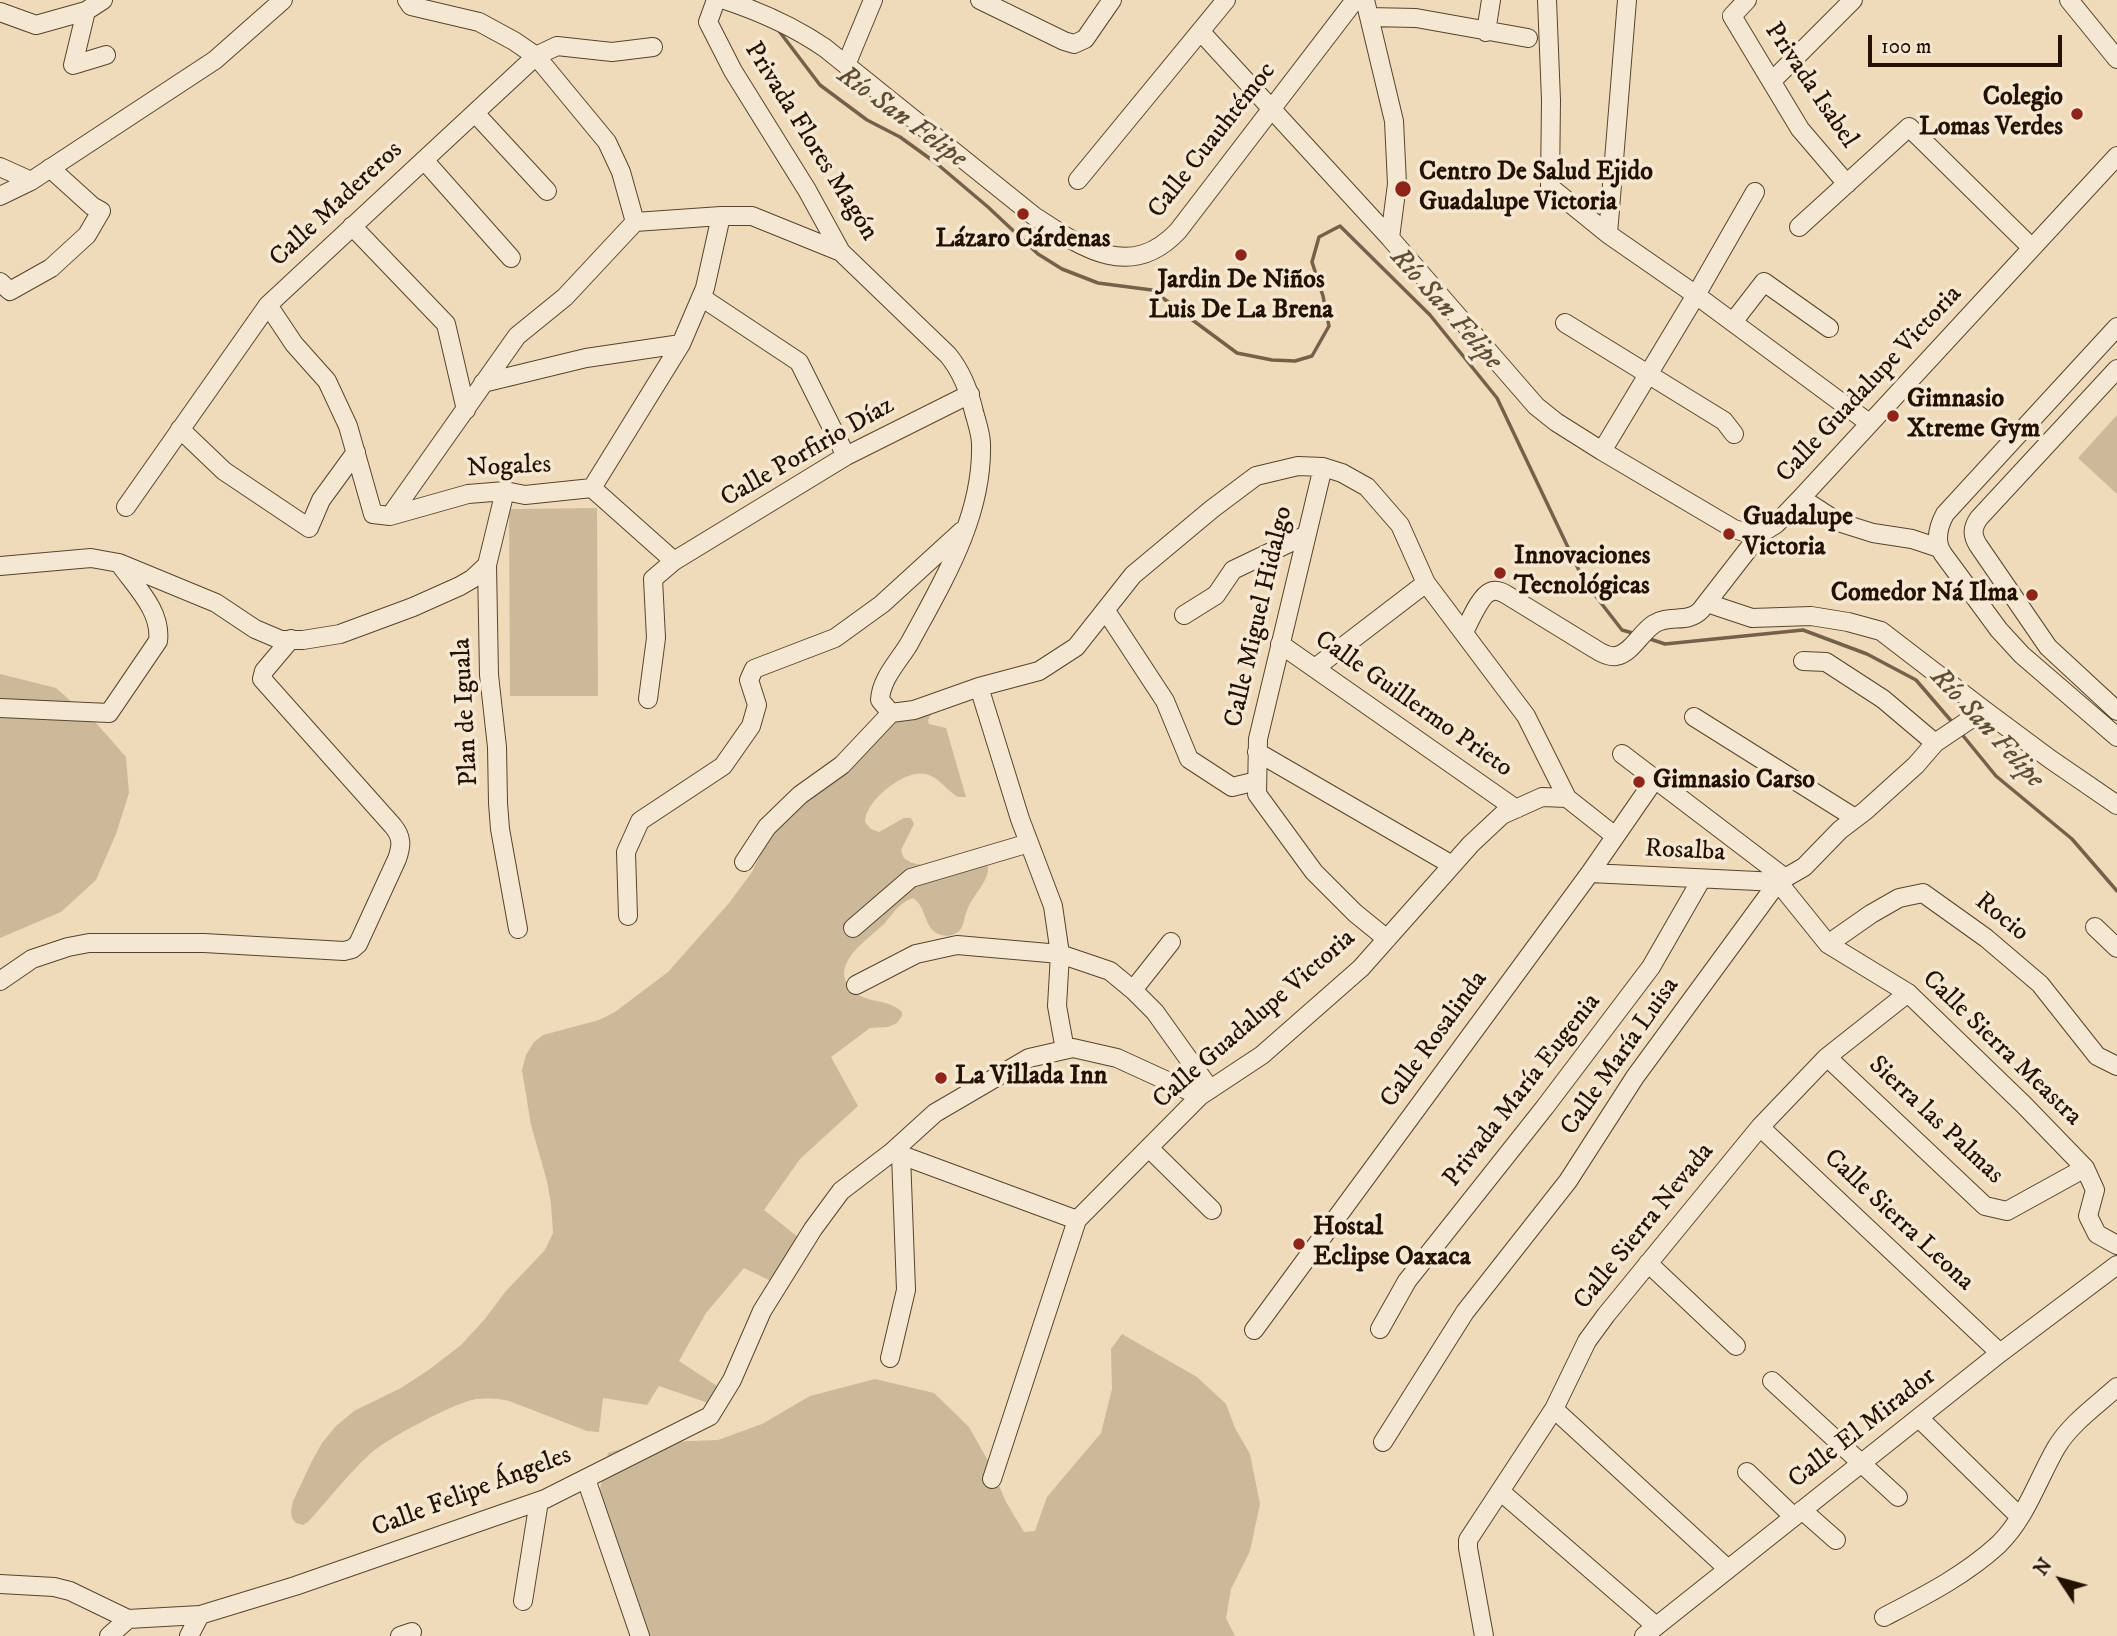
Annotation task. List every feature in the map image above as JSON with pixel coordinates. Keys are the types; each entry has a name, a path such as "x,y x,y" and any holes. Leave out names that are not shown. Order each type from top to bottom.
{"street":[{"path":"0,12 36,25 86,11 103,0"},
{"path":"0,196 31,181 215,60 283,0"},
{"path":"407,0 411,6 479,22 536,56 607,142 621,172 635,222"},
{"name":"Privada Flores Magón","path":"716,0 708,22 733,71 807,190 841,252 958,367 970,394 981,441 980,481 969,524 937,591 881,688 880,700 891,713"},
{"name":"Calle Cuauhtémoc","path":"724,0 779,19 806,34 1034,216 1069,239 1088,249 1115,256 1135,257 1146,254 1170,240 1355,0"},
{"path":"846,65 873,0"},
{"path":"980,0 1074,44 1083,42 1112,0"},
{"path":"1078,180 1226,0"},
{"path":"1486,32 1491,0"},
{"path":"1547,0 1551,100 1550,187 1608,234 1696,295 1869,423"},
{"path":"1608,234 1627,0"},
{"name":"Privada Isabel","path":"1747,0 1732,16 1800,129 1846,184"},
{"path":"1772,81 1853,0"},
{"path":"2069,0 2117,59"},
{"path":"1390,238 1397,184 1394,121 1367,9 1528,38"},
{"path":"86,11 73,65 106,55"},
{"path":"1201,32 1390,238 1536,406 1602,451 1734,529 1760,534"},
{"name":"Calle Madereros","path":"125,507 268,305 536,56 557,46 612,52 653,47"},
{"path":"475,113 547,191"},
{"path":"1799,227 1909,127 2032,248"},
{"name":"Calle Guadalupe Victoria","path":"1464,632 1484,596 1491,591 1499,591 1602,653 1615,656 1629,648 1651,626 1661,621 1695,616 1760,534 1776,524 1801,498 2117,156"},
{"path":"424,160 512,258"},
{"path":"0,167 31,181"},
{"path":"0,282 10,291 51,268 88,235 101,211 50,168"},
{"path":"1602,451 1755,192"},
{"path":"674,561 592,488 681,344 705,288 720,216"},
{"path":"268,305 294,344 327,381 348,426 373,514 390,516 517,336 565,297 635,222 752,216 841,252"},
{"path":"352,226 446,324 466,410"},
{"path":"1733,322 1764,282 1829,328"},
{"path":"701,297 799,362 846,456"},
{"path":"1565,323 1724,421 1734,434"},
{"path":"2117,327 1945,514 1938,530 1939,548 2015,648 2117,737"},
{"path":"482,383 586,358 681,344"},
{"path":"2117,369 1979,518 1973,534 1985,556 2048,647 2117,711"},
{"name":"Calle Porfirio Díaz","path":"648,699 656,638 653,579 674,561 846,456 970,394"},
{"path":"180,429 224,471 309,528 321,500 356,452"},
{"path":"744,862 767,827 800,795 842,765 891,713 914,710 979,687 1039,671 1076,647 1133,575 1212,509 1256,476 1298,467 1323,467 1342,473 1367,487 1400,525 1426,583 1526,716 1567,798 1615,836"},
{"name":"Calle Miguel Hidalgo","path":"1323,467 1258,739 1257,794 1314,872 1355,913 1387,939"},
{"name":"Nogales","path":"390,516 468,494 505,491 524,495 592,488"},
{"name":"Plan de Iguala","path":"505,491 487,565 489,675 498,747 498,803 518,929"},
{"path":"1801,498 1838,522 1939,548"},
{"path":"628,916 626,852 640,821 723,766 751,726 757,705 749,680 754,669 835,638 882,604 969,524"},
{"path":"1184,615 1216,595 1233,570 1306,535"},
{"path":"0,566 91,558 119,563 216,603 255,629 281,639 303,640 340,634 372,623 460,586 487,565"},
{"path":"0,708 109,713 158,641 160,627 152,608 119,563"},
{"path":"1315,668 1426,583"},
{"path":"1707,603 1752,618 1772,619 1803,615 1875,628 1887,634 2050,759 2117,805"},
{"path":"1106,611 1166,701 1189,759 1232,787 1257,781"},
{"path":"0,981 32,959 89,943 204,943 344,951 358,944 397,859 401,838 262,679 264,671 291,639"},
{"name":"Calle Guillermo Prieto","path":"1280,644 1516,809"},
{"path":"1803,661 1826,662 1884,699 1938,741"},
{"path":"979,687 1029,843 1053,906 1060,954 1057,1006 1065,1050"},
{"name":"Calle María Luisa","path":"1382,1443 1465,1312 1568,1181 1635,1077 1781,880 1804,867 1840,830 1916,765 1938,741 1984,710"},
{"path":"1694,717 1855,818"},
{"path":"1257,752 1452,865"},
{"name":"Calle Sierra Meastra","path":"1622,754 1781,880 1828,944 1909,993 2085,1168"},
{"name":"Calle Rosalinda","path":"1254,1330 1590,873 1655,779"},
{"name":"Calle Guadalupe Victoria","path":"1077,1220 1205,1093 1262,1055 1361,968 1471,844 1503,815 1542,797 1567,798"},
{"path":"853,928 911,878 1029,843"},
{"name":"Rosalba","path":"1590,873 1701,880 1781,880"},
{"name":"Privada María Eugenia","path":"1380,1329 1407,1282 1651,967 1701,880"},
{"name":"Rocio","path":"1828,944 1899,898 1923,893 1986,938 2040,984 2097,1056 2117,1066"},
{"path":"2095,927 2117,948"},
{"path":"1133,990 1171,942"},
{"path":"856,985 916,954 957,945 1060,954 1110,971 1133,990 1155,1012 1205,1093"},
{"name":"Calle Sierra Nevada","path":"1484,1636 1468,1548 1471,1534 1554,1409 1587,1341 1760,1126 1827,1057 1909,993"},
{"name":"Calle Felipe Ángeles","path":"0,1584 40,1585 62,1589 128,1619 200,1615 295,1586 539,1501 710,1416 732,1380 762,1311 813,1229 841,1191 896,1154 935,1113 1029,1058 1073,1048 1117,1058 1205,1093"},
{"name":"Sierra las Palmas","path":"1827,1057 1985,1206 2007,1211 2085,1168"},
{"name":"Calle Sierra Leona","path":"1760,1126 2000,1353"},
{"path":"1150,1149 1212,1210"},
{"path":"890,1358 906,1290 896,1154 1077,1220 992,1479"},
{"path":"2085,1168 2095,1190 2088,1216 2097,1234 2117,1245"},
{"path":"1648,1263 1736,1346"},
{"name":"Calle El Mirador","path":"1650,1631 2000,1353 2117,1265"},
{"path":"1772,1381 1899,1497"},
{"path":"1884,1617 1947,1584 1998,1544 2032,1499 2057,1447 2074,1426 2117,1387"},
{"path":"1554,1409 1728,1569"},
{"path":"1919,1418 2020,1517"},
{"path":"1747,1472 1798,1514 1836,1540"},
{"path":"586,1479 640,1636"},
{"path":"1500,1491 1650,1631"},
{"path":"523,1601 539,1501"},
{"path":"188,1636 200,1615"},
{"path":"109,1636 128,1619"}],"shaded area":[{"path":"2117,415 2117,494 2078,458"},
{"path":"597,508 598,696 510,696 509,509"},
{"path":"0,674 56,688 97,724 126,757 129,793 116,834 96,880 61,912 0,938"},
{"path":"904,713 932,713 929,724 946,728 966,797 958,797 926,774 907,776 878,796 871,805 865,822 871,829 879,832 904,818 911,818 914,824 901,850 905,859 923,865 986,860 987,875 957,933 946,936 935,932 921,906 913,898 897,908 847,962 844,972 853,991 896,1008 902,1012 902,1016 897,1023 888,1027 870,1028 831,1057 858,1106 800,1159 764,1210 798,1237 771,1281 744,1268 706,1313 679,1361 717,1386 708,1403 659,1386 647,1405 603,1398 599,1432 587,1431 505,1400 476,1399 421,1422 379,1447 354,1470 308,1522 303,1525 296,1523 292,1518 293,1501 322,1443 336,1426 354,1411 401,1388 461,1345 545,1250 553,1233 551,1204 531,1125 522,1070 526,1055 534,1042 543,1035 599,1020 615,1012 668,972 729,903 752,872 779,818"},
{"path":"1122,1334 1197,1377 1226,1404 1235,1428 1250,1454 1260,1504 1250,1551 1231,1589 1226,1618 1235,1636 633,1636 632,1620 600,1489 608,1453 639,1443 718,1440 762,1424 810,1396 875,1379 934,1393 969,1427 1024,1532 1035,1531 1047,1497 1101,1433 1112,1389 1111,1349"}],"waterway":[{"name":"Río San Felipe","path":"776,27 820,85 867,120 900,137 936,163 1038,254 1062,269 1098,283 1152,290 1237,353 1272,360 1295,361 1312,356 1329,326 1312,262 1319,237 1340,226 1430,315 1497,398 1584,581 1622,630 1636,634"},
{"name":"Río San Felipe","path":"1647,638 1665,644 1803,630 1867,654 1916,680 1953,723"},
{"name":"Río San Felipe","path":"1960,732 1996,776 2072,839 2117,891"}],"place":[{"name":"Colegio Lomas Verdes","path":"2077,114"},
{"name":"Centro De Salud Ejido Guadalupe Victoria","path":"1403,189"},
{"name":"Lázaro Cárdenas","path":"1023,214"},
{"name":"Jardin De Niños Luis De La Brena","path":"1241,255"},
{"name":"Gimnasio Xtreme Gym","path":"1893,416"},
{"name":"Guadalupe Victoria","path":"1729,534"},
{"name":"Innovaciones Tecnológicas","path":"1500,573"},
{"name":"Comedor Ná Ilma","path":"2032,595"},
{"name":"Gimnasio Carso","path":"1639,782"},
{"name":"La Villada Inn","path":"941,1078"},
{"name":"Hostal Eclipse Oaxaca","path":"1299,1244"}]}
